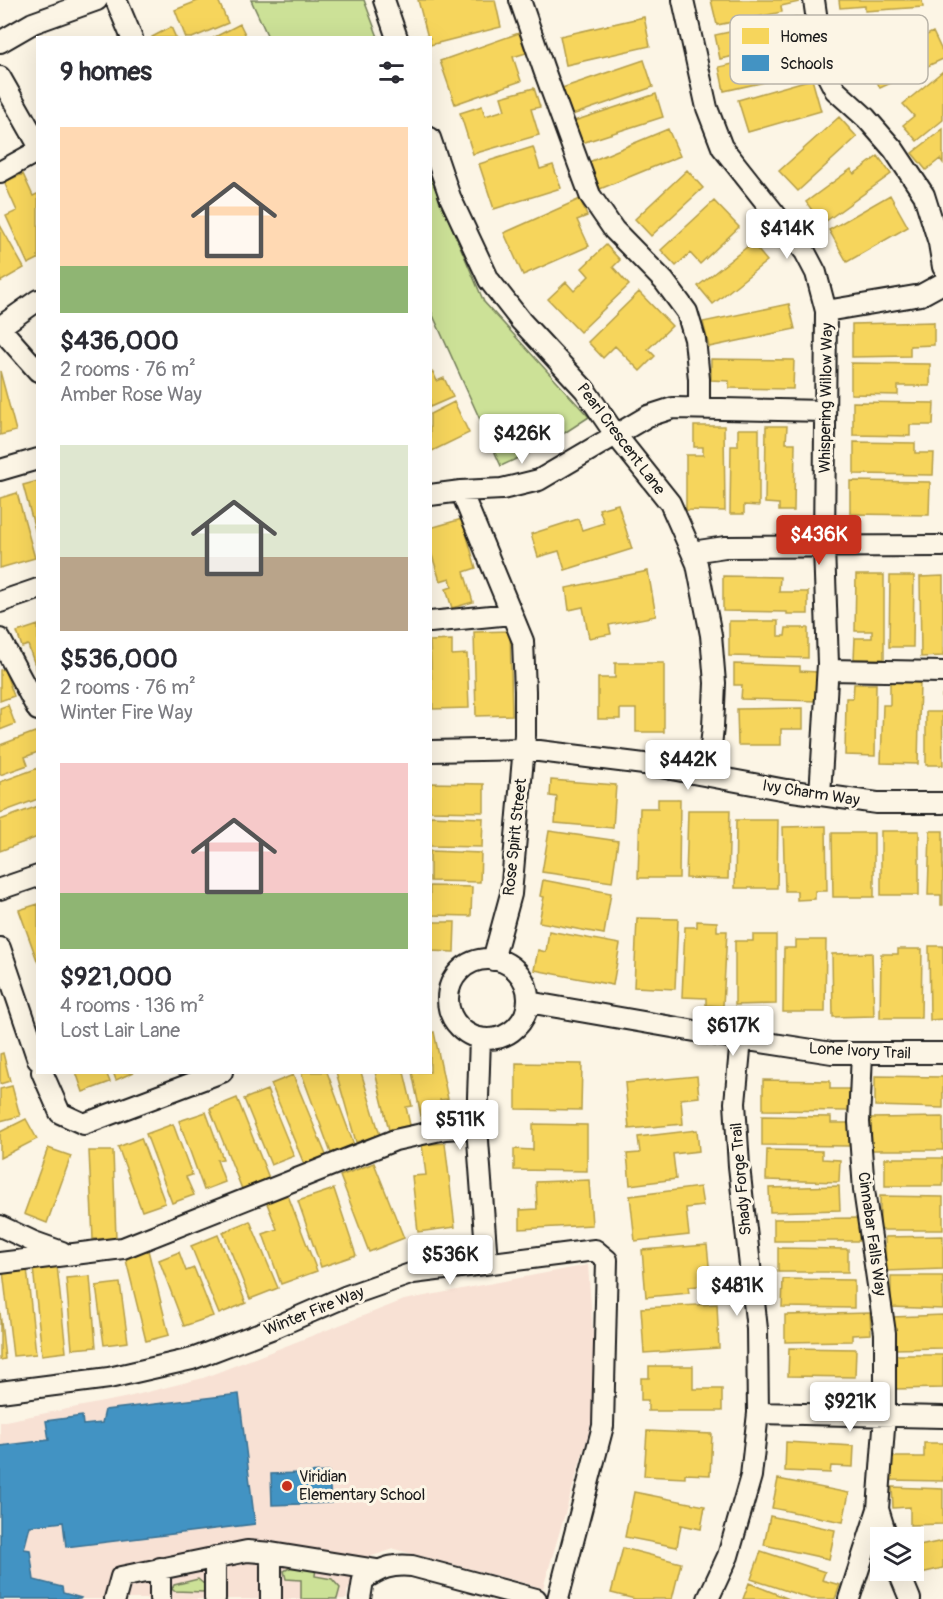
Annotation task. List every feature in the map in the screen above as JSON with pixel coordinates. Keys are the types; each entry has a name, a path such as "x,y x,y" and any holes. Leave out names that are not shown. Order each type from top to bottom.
{"street":[{"path":"0,42 33,23 97,0"},
{"path":"116,0 131,36"},
{"path":"384,0 396,36"},
{"path":"520,0 590,195 614,230 664,281 687,312 695,339 699,408"},
{"name":"Whispering Willow Way","path":"683,0 707,108 722,147 805,252 816,273 826,311 825,547 828,670 820,795"},
{"path":"814,0 816,15"},
{"path":"0,76 36,140"},
{"path":"832,84 835,90 866,118 894,150 924,195 939,243 943,267"},
{"name":"Pearl Crescent Lane","path":"432,144 450,198 489,280 521,321 585,390 615,434 670,503 692,552 697,564 711,635 715,683 708,775"},
{"path":"0,172 36,152"},
{"path":"826,311 921,295 943,283"},
{"path":"36,301 0,328 36,369"},
{"path":"432,495 502,489 539,480 648,416 674,408 825,411"},
{"path":"0,470 36,460"},
{"name":"Rose Spirit Street","path":"461,491 523,641 525,691 523,749 511,894 493,960"},
{"path":"692,552 725,547 943,546"},
{"path":"0,602 36,590"},
{"path":"432,622 511,614"},
{"path":"0,639 36,706"},
{"path":"828,670 943,672"},
{"name":"Ivy Charm Way","path":"432,751 523,749 644,764 820,795 876,802 943,802"},
{"path":"0,889 36,877"},
{"path":"0,948 30,1013 36,1048"},
{"path":"480,960 493,960 507,964 519,973 526,987 528,1002 525,1015 518,1026 507,1034 494,1038 480,1038 466,1032 456,1022 440,996 459,972 469,964 480,960"},
{"name":"Lone Ivory Trail","path":"528,1002 832,1053 943,1053"},
{"path":"480,1038 477,1127 487,1262"},
{"name":"Shady Forge Trail","path":"708,1599 728,1556 751,1476 758,1413 757,1329 739,1166 735,1103 741,1039"},
{"name":"Cinnabar Falls Way","path":"862,1053 859,1122 864,1190 885,1334 885,1415 878,1509"},
{"path":"43,1074 60,1113 84,1124 217,1074"},
{"path":"0,1263 123,1248 395,1140 445,1129 477,1127"},
{"path":"0,1226 67,1254"},
{"name":"Winter Fire Way","path":"0,1392 109,1378 192,1359 271,1329 347,1296 413,1273 595,1250 607,1260 603,1426 558,1599"},
{"path":"758,1413 943,1417"},
{"path":"878,1509 883,1527"},
{"path":"849,1599 878,1509"},
{"path":"115,1599 121,1577 247,1551 377,1570"},
{"path":"271,1553 271,1599"},
{"path":"215,1557 215,1599"},
{"path":"360,1599 363,1580 377,1570 395,1564 412,1566 536,1599"},
{"path":"160,1568 160,1599"},
{"path":"903,1581 910,1599"}],"shaded area":[{"name":"Viridian Elementary School","path":"588,1265 598,1402 543,1588 394,1549 363,1559 347,1592 347,1599 0,1599 0,1422 124,1398 203,1378 404,1300"}],"green space":[{"path":"251,0 364,0 378,36 268,36"},
{"path":"432,181 484,302 589,417 546,445 501,466 432,313"},
{"path":"293,1566 316,1567 315,1576 332,1579 340,1588 337,1599 301,1599 301,1580 286,1579 284,1571"},
{"path":"198,1579 205,1585 205,1592 174,1591 172,1589 174,1585"}],"building: Homes":[{"path":"200,0 218,0 228,23 197,36 185,36 175,10"},
{"path":"418,0 495,0 501,27 432,44 432,36 427,36"},
{"path":"711,0 798,0 799,2 781,6 782,12 767,15 730,15 730,22 717,25"},
{"path":"839,0 922,0 923,7 865,11 865,6 840,8"},
{"path":"644,17 650,46 566,65 560,36"},
{"path":"240,24 246,36 217,36"},
{"path":"171,27 175,36 154,36"},
{"path":"730,32 730,57 720,59 715,35"},
{"path":"933,32 943,53 943,59 928,66 928,34"},
{"path":"519,33 526,53 513,57 521,81 455,104 440,61"},
{"path":"644,60 653,87 572,115 562,88"},
{"path":"730,65 730,84 756,84 724,91 719,67"},
{"path":"943,71 943,120 917,141 903,125 914,116 903,104"},
{"path":"794,84 813,84 821,111 748,132 738,100"},
{"path":"534,88 540,107 531,109 539,135 473,154 460,113 482,106 485,116 505,110 501,97"},
{"path":"656,94 663,117 582,143 574,121"},
{"path":"839,117 857,137 798,191 779,171"},
{"path":"668,129 680,156 600,189 589,162"},
{"path":"943,129 943,163 940,159 926,170 912,153"},
{"path":"533,147 540,169 553,165 561,188 494,209 479,164"},
{"path":"878,156 891,174 822,224 806,202 851,169 854,174"},
{"path":"687,170 703,188 651,236 635,219"},
{"path":"23,174 33,196 36,194 36,260 28,264 6,216 17,211 4,182"},
{"path":"890,195 908,227 847,262 829,230"},
{"path":"580,199 587,216 577,220 589,246 523,275 504,233"},
{"path":"714,201 739,227 700,264 690,253 676,266 661,250"},
{"path":"0,225 24,268 0,282"},
{"path":"752,243 767,261 713,304 698,286"},
{"path":"606,245 620,260 613,267 629,285 580,332 548,299 566,282 574,291 589,276 582,268"},
{"path":"639,292 672,326 648,349 655,356 640,371 615,346 603,358 588,342"},
{"path":"789,304 795,329 709,347 703,322"},
{"path":"934,322 934,345 910,346 910,356 852,357 852,324"},
{"path":"711,359 794,360 793,389 729,388 729,381 711,380"},
{"path":"851,363 930,364 930,386 898,386 898,395 851,394"},
{"path":"0,371 16,431 0,435"},
{"path":"432,372 437,381 444,378 453,397 432,406"},
{"path":"454,402 469,433 432,451 432,413"},
{"path":"853,402 934,403 933,425 910,425 910,436 853,435"},
{"path":"694,426 724,426 725,511 686,510 686,455 703,455 703,447 694,447"},
{"path":"766,426 787,426 786,443 795,443 794,511 779,511 779,504 765,503"},
{"path":"738,429 759,429 759,506 744,505 744,514 730,514 731,446 738,446"},
{"path":"854,442 915,443 915,453 934,453 933,475 854,474"},
{"path":"850,481 930,482 929,515 850,514"},
{"path":"36,482 36,534 23,485"},
{"path":"17,493 35,558 0,568 0,498"},
{"path":"618,504 632,549 565,570 559,551 538,557 531,534 578,519 582,530 604,523 599,509"},
{"path":"462,519 476,568 464,572 473,602 452,608 446,589 452,587 450,578 440,581 432,555 432,527"},
{"path":"648,571 656,616 609,625 611,634 589,638 583,607 569,610 566,588"},
{"path":"856,575 884,575 884,659 854,659 855,638 872,638 872,631 855,631"},
{"path":"723,576 780,577 779,592 808,592 808,614 723,611"},
{"path":"890,576 914,576 913,647 889,647"},
{"path":"943,576 943,656 921,657 920,577"},
{"path":"729,621 778,621 778,636 785,636 786,628 808,628 808,658 729,656"},
{"path":"36,626 36,668 28,645 22,647 17,632"},
{"path":"510,631 512,715 476,716 474,632"},
{"path":"452,640 452,655 467,654 469,708 433,709 432,641"},
{"path":"615,663 664,663 664,732 636,732 636,709 620,709 620,719 598,719 598,678 615,678"},
{"path":"734,664 800,666 800,671 817,672 817,701 741,699 742,685 734,685"},
{"path":"4,669 14,696 0,701 0,670"},
{"path":"890,681 920,682 918,764 881,763 883,705 890,705"},
{"path":"854,684 876,684 875,756 845,755 846,698 853,698"},
{"path":"942,694 943,765 926,765 926,712 942,712"},
{"path":"8,705 15,724 0,730 0,708"},
{"path":"803,708 803,729 781,729 781,745 738,745 737,709"},
{"path":"35,732 36,734 36,753 25,757 28,765 0,775 0,745"},
{"path":"36,769 36,800 0,813 0,782"},
{"path":"551,780 616,785 613,828 555,823 557,797 550,796"},
{"path":"432,783 484,784 484,812 432,811"},
{"path":"658,799 680,799 679,878 638,878 640,808 658,808"},
{"path":"36,807 36,838 0,851 0,820"},
{"path":"688,810 730,810 728,879 686,878"},
{"path":"432,816 483,818 482,847 432,846"},
{"path":"736,820 778,820 777,888 735,888"},
{"path":"826,826 827,891 815,891 815,899 797,900 797,891 785,891 783,827"},
{"path":"549,831 618,841 612,882 542,872"},
{"path":"881,831 919,831 919,895 881,895"},
{"path":"930,831 943,831 943,905 941,905 941,895 928,895"},
{"path":"832,833 874,833 874,897 833,897"},
{"path":"432,851 481,853 480,882 432,881"},
{"path":"543,880 611,893 604,934 539,922 544,897 540,896"},
{"path":"432,886 472,887 471,916 432,915"},
{"path":"36,905 36,957 19,910"},
{"path":"637,918 678,919 675,989 634,987"},
{"path":"697,921 717,922 717,931 727,931 723,1006 706,1005 706,998 682,997 685,927 697,927"},
{"path":"432,922 455,922 454,952 432,951"},
{"path":"549,931 620,944 613,985 534,970 538,950 546,952"},
{"path":"753,935 776,935 776,1004 735,1005 735,941 753,941"},
{"path":"796,940 826,940 825,1012 783,1012 784,948 796,948"},
{"path":"929,946 943,946 943,1019 930,1020"},
{"path":"898,949 922,949 921,1018 880,1018 881,954 898,954"},
{"path":"872,953 874,1016 833,1017 832,954"},
{"path":"432,1032 434,1032 448,1099 440,1100 444,1117 422,1121 412,1074 432,1074"},
{"path":"3,1053 10,1081 0,1084 0,1054"},
{"path":"516,1063 582,1064 581,1110 516,1109"},
{"path":"77,1074 107,1074 110,1082 83,1092"},
{"path":"114,1074 130,1074 116,1080"},
{"path":"302,1074 328,1074 354,1145 331,1153"},
{"path":"337,1074 362,1074 380,1135 356,1142"},
{"path":"375,1074 404,1074 412,1106 406,1107 410,1125 389,1130"},
{"path":"293,1075 326,1155 304,1164 271,1084"},
{"path":"697,1076 699,1097 681,1099 683,1124 629,1129 625,1083"},
{"path":"875,1076 943,1077 943,1108 875,1106"},
{"path":"763,1080 830,1081 830,1089 849,1089 849,1111 763,1110"},
{"path":"12,1086 20,1116 0,1121 0,1089"},
{"path":"267,1090 294,1156 271,1165 244,1099"},
{"path":"237,1098 269,1178 242,1189 210,1109"},
{"path":"206,1112 223,1159 217,1160 225,1182 204,1190 179,1121"},
{"path":"762,1116 831,1117 831,1123 849,1123 849,1146 762,1145"},
{"path":"943,1117 943,1150 872,1150 871,1118"},
{"path":"26,1119 37,1139 0,1158 0,1132"},
{"path":"173,1124 192,1175 186,1177 194,1195 172,1203 146,1134"},
{"path":"533,1124 587,1125 587,1171 514,1170 514,1149 533,1150"},
{"path":"697,1130 699,1151 673,1154 676,1179 630,1185 627,1154 640,1153 638,1137"},
{"path":"141,1138 165,1203 142,1211 118,1147"},
{"path":"445,1143 455,1227 418,1232 412,1176 426,1175 422,1145"},
{"path":"48,1148 71,1156 47,1223 24,1214"},
{"path":"767,1150 822,1151 822,1159 840,1160 839,1182 766,1180"},
{"path":"89,1151 113,1151 116,1238 93,1239"},
{"path":"885,1158 943,1158 943,1186 885,1186"},
{"path":"374,1163 404,1238 369,1252 340,1176"},
{"path":"589,1180 592,1225 520,1229 520,1210 537,1209 536,1182"},
{"path":"839,1186 840,1210 770,1212 769,1188"},
{"path":"700,1187 703,1206 686,1208 689,1235 635,1241 630,1196"},
{"path":"334,1189 356,1255 321,1267 298,1201"},
{"path":"287,1193 317,1271 281,1284 263,1234 277,1229 266,1201"},
{"path":"880,1196 943,1197 943,1230 880,1230"},
{"path":"859,1218 859,1241 774,1241 774,1219"},
{"path":"250,1221 278,1288 250,1299 223,1232"},
{"path":"218,1235 246,1303 219,1314 191,1246"},
{"path":"943,1236 943,1269 886,1271 885,1237"},
{"path":"707,1245 711,1285 688,1287 689,1293 646,1297 642,1250"},
{"path":"778,1248 848,1249 848,1272 778,1272"},
{"path":"148,1250 169,1335 146,1341 125,1256"},
{"path":"179,1252 186,1271 194,1268 213,1316 184,1326 159,1260"},
{"path":"57,1265 66,1352 42,1355 33,1267"},
{"path":"27,1268 36,1354 13,1356 3,1271"},
{"path":"90,1276 96,1347 72,1349 66,1278"},
{"path":"891,1276 943,1276 943,1309 891,1307"},
{"path":"783,1279 854,1280 854,1308 782,1307"},
{"path":"120,1283 128,1342 104,1345 96,1286"},
{"path":"717,1304 719,1348 644,1353 641,1308"},
{"path":"0,1312 5,1359 0,1360"},
{"path":"870,1313 871,1334 852,1335 852,1341 785,1342 785,1315"},
{"path":"943,1315 943,1348 894,1349 893,1317"},
{"path":"789,1348 856,1349 855,1377 788,1376"},
{"path":"894,1355 943,1355 943,1388 894,1389"},
{"path":"649,1366 693,1366 693,1389 722,1389 722,1411 648,1411 648,1400 641,1400 641,1378 649,1378"},
{"path":"647,1431 712,1434 710,1475 685,1474 685,1478 644,1476"},
{"path":"786,1442 854,1446 853,1467 831,1466 830,1473 785,1471"},
{"path":"924,1443 943,1443 943,1481 889,1480 890,1457 924,1457"},
{"path":"778,1479 849,1493 843,1522 772,1508"},
{"path":"892,1487 943,1489 943,1524 910,1525 910,1507 893,1508"},
{"path":"634,1492 705,1506 701,1529 681,1525 677,1547 625,1537"},
{"path":"770,1516 835,1530 829,1559 764,1545"},
{"path":"943,1541 943,1568 924,1572 924,1545"},
{"path":"623,1548 681,1563 672,1599 635,1599 611,1593"},
{"path":"761,1551 825,1572 822,1580 840,1585 835,1599 811,1599 751,1579"},
{"path":"749,1583 789,1599 743,1599"}],"building: Schools":[{"path":"239,1394 255,1524 66,1547 63,1522 30,1526 24,1549 30,1550 34,1580 62,1587 63,1593 81,1598 0,1599 0,1446 49,1440 46,1421 82,1416 83,1425 102,1423 105,1410"},
{"path":"329,1472 331,1503 272,1505 271,1474"}],"place":[{"name":"Viridian Elementary School","path":"287,1486"}]}
